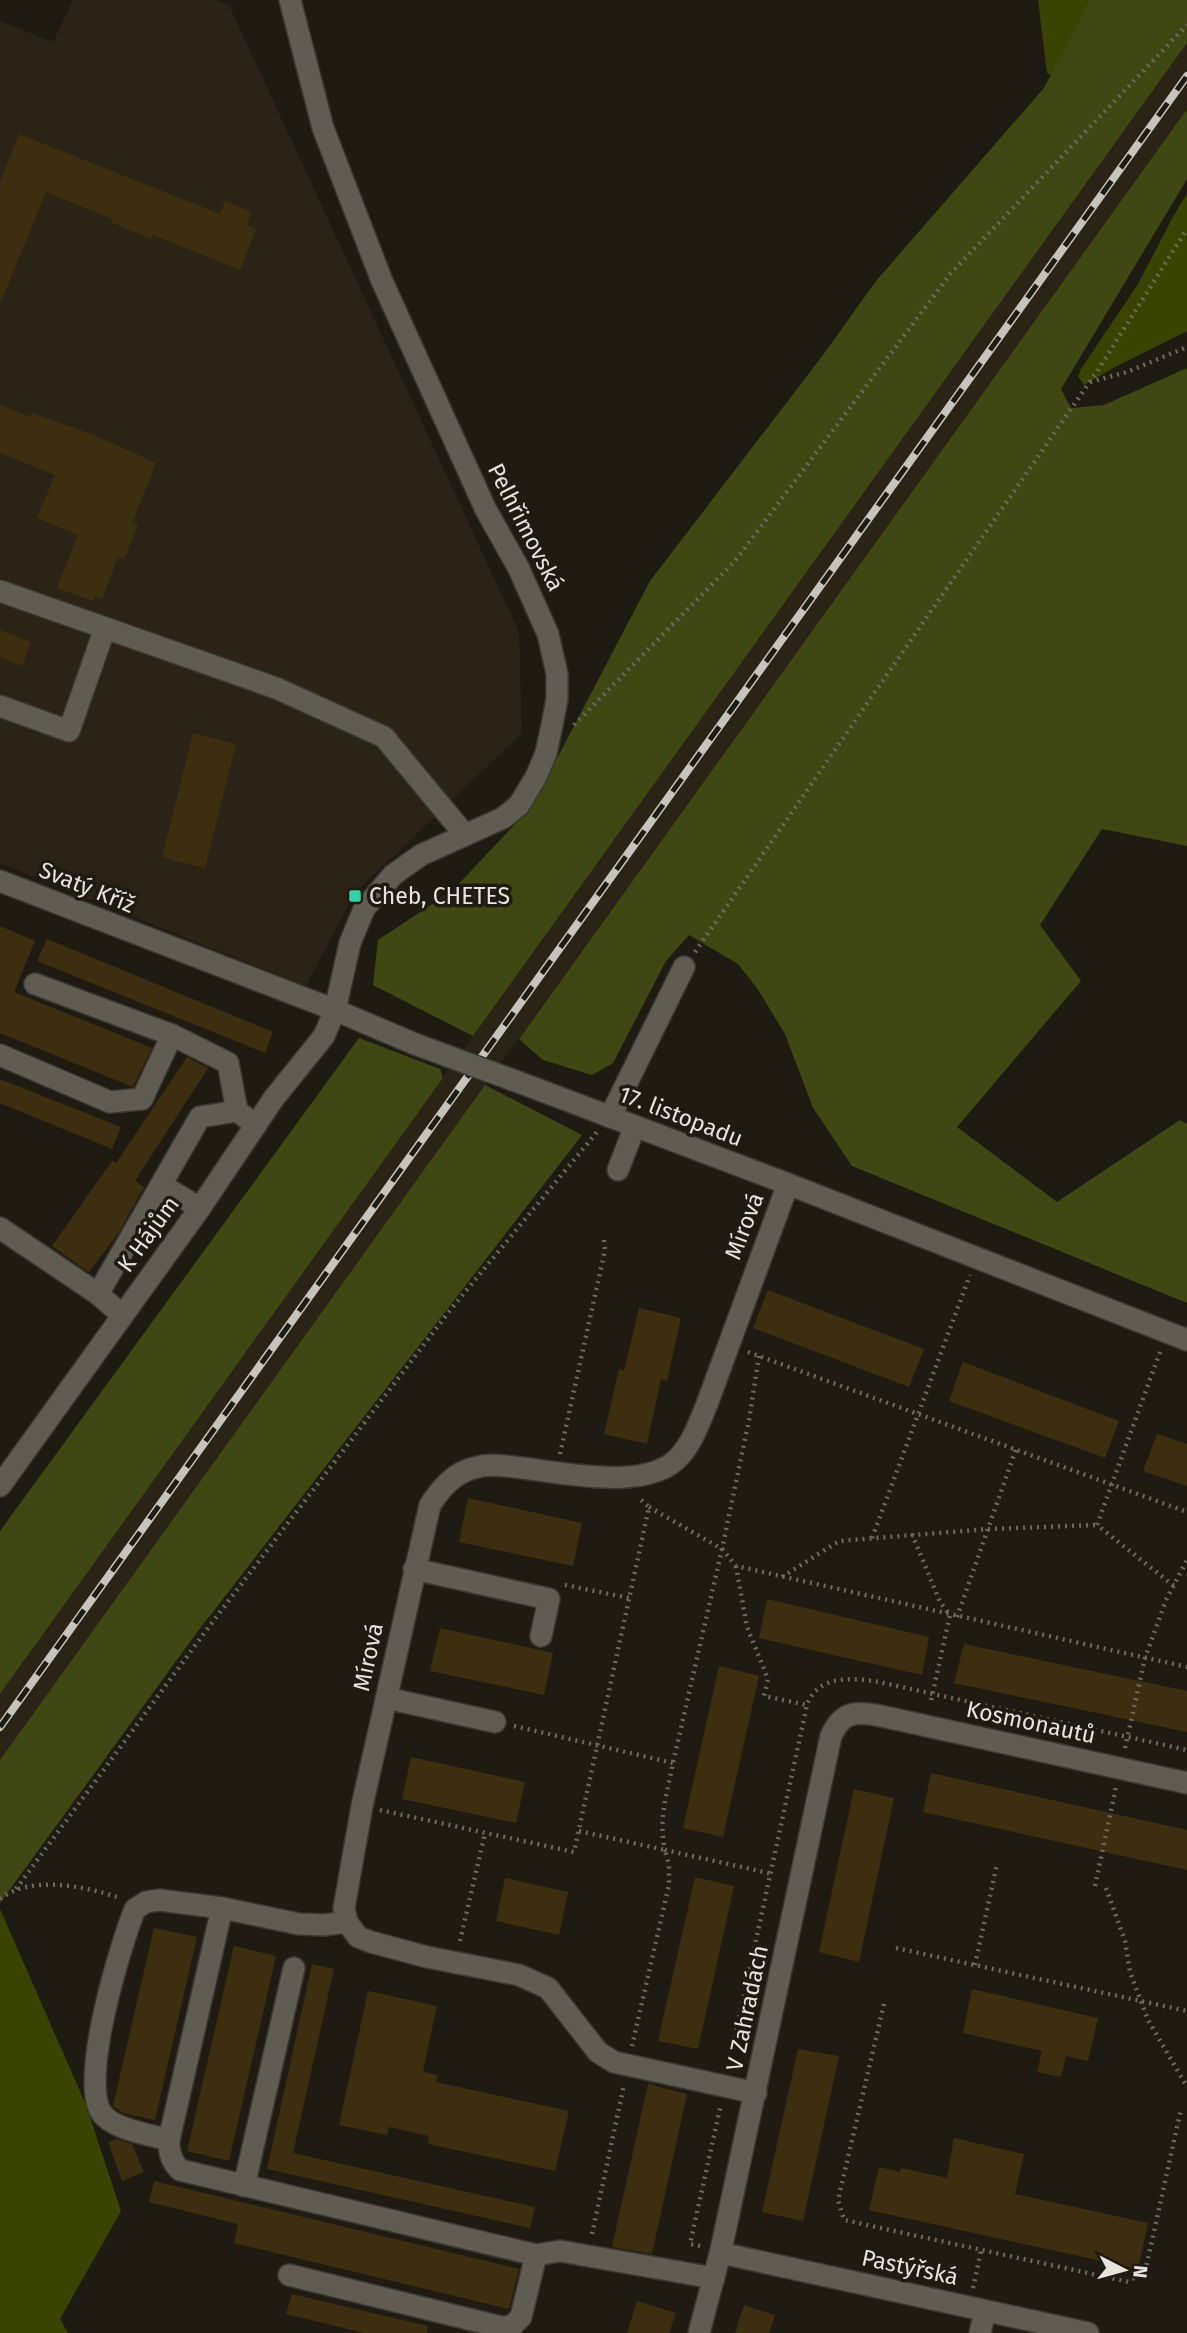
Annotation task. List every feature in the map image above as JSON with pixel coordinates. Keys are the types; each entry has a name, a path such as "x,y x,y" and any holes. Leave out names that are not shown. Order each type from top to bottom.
{"street":[{"name":"Pelhřimovská","path":"290,0 323,128 382,281 486,510 519,567 548,634 557,674 557,699 546,753 536,777 519,805 503,818 421,855 393,875 364,909 350,943 335,1010"},
{"path":"0,591 276,688 384,737 465,835"},
{"path":"0,706 69,731 105,628"},
{"name":"Svatý Kříž","path":"0,881 155,942"},
{"name":"17. listopadu","path":"155,942 1177,1336"},
{"path":"610,1117 684,967"},
{"path":"35,984 172,1035 228,1063 237,1111 256,1125"},
{"name":"K Hájům","path":"0,1486 200,1208 274,1098 324,1036 335,1010"},
{"path":"0,1055 110,1102 142,1099 172,1035"},
{"path":"98,1294 163,1186 200,1117 237,1111"},
{"path":"618,1170 635,1126"},
{"name":"Mírová","path":"347,1922 344,1908 346,1889 362,1806 430,1505 440,1489 472,1468 486,1466 618,1478 649,1475 664,1469 680,1457 693,1438 707,1404 788,1184"},
{"path":"163,1186 200,1208"},
{"path":"0,1228 98,1294 122,1315"},
{"path":"414,1569 549,1599 541,1636"},
{"path":"386,1698 495,1722"},
{"name":"Kosmonautů","path":"865,1713 1187,1783"},
{"name":"V Zahradách","path":"699,2333 721,2252 756,2094 831,1737 837,1723 850,1714 865,1713"},
{"path":"169,2140 115,2124 101,2112 94,2088 110,1988 135,1909 146,1902 159,1900 222,1908 299,1924 347,1922 358,1937 371,1942 455,1963 519,1975 548,1988 598,2052 614,2062 756,2094"},
{"path":"222,1908 169,2140 169,2151 180,2171 536,2255 560,2251 714,2278"},
{"path":"244,2186 294,1968"},
{"name":"Pastýřská","path":"721,2252 1088,2333"},
{"path":"289,2275 501,2327 512,2326 521,2317 536,2255"},
{"path":"977,2309 980,2333"}],"path":[{"path":"546,753 735,561 951,273 1187,24"},
{"path":"684,967 1090,382 1187,229"},
{"path":"1090,382 1127,372 1187,347"},
{"path":"0,1899 16,1889 208,1628 451,1309 610,1117"},
{"path":"556,1472 605,1250 604,1240"},
{"path":"873,1538 977,1258"},
{"path":"1097,1525 1112,1484 1177,1336"},
{"path":"728,1344 1187,1512"},
{"path":"588,2256 669,1885 670,1865 661,1832 662,1815 722,1549 749,1420 759,1356"},
{"path":"957,1617 1016,1449"},
{"path":"618,1478 649,1507 722,1549 736,1566 747,1627 768,1679 764,1696 807,1706"},
{"path":"362,1806 574,1852 649,1507"},
{"path":"781,1578 839,1541 988,1528 1097,1525 1174,1586"},
{"path":"912,1534 940,1602 950,1615 925,1726"},
{"path":"1095,1886 1145,1658 1187,1560"},
{"path":"736,1566 1187,1667"},
{"path":"721,2252 691,2244 810,1696 821,1686 836,1679 879,1682 1187,1750"},
{"path":"495,1722 673,1763"},
{"path":"579,1831 801,1880"},
{"path":"455,1963 485,1833"},
{"path":"975,1965 997,1864"},
{"path":"16,1889 45,1885 96,1891 117,1898 135,1909"},
{"path":"1106,1888 1125,1941 1130,1972 1140,2001 1148,2020 1186,2085"},
{"path":"896,1948 1187,2011"},
{"path":"884,2004 838,2200 844,2220 1129,2282 1146,2268 1181,2109"},
{"path":"977,2309 981,2251"}],"shaded area":[{"path":"73,0 212,0 229,5 519,632 522,733 354,894 306,986 0,863 0,21 53,42"},
{"path":"1187,43 1187,109 0,1760 0,1694"}],"green space":[{"path":"1038,0 1091,0 1062,82 1047,73"},
{"path":"1090,0 1187,0 1187,43 473,1036 373,985 378,940 452,891 532,806 650,581 823,355 876,281 1044,88"},
{"path":"1187,109 1187,179 1061,389 1071,408 1104,405 1187,368 1187,846 1102,829 1040,925 1081,981 957,1127 1057,1202 1180,1120 1187,1124 1187,1303 852,1166 813,1108 785,1034 757,988 738,964 689,935 666,961 613,1063 592,1075 543,1060 519,1039"},
{"path":"1187,194 1187,331 1084,385 1078,376 1081,369 1138,284"},
{"path":"359,1038 440,1069 443,1078 0,1694 0,1531"},
{"path":"485,1085 582,1135 195,1635 0,1903 0,1760"},
{"path":"0,1909 86,2105 121,2211 60,2319 68,2333 0,2333"}],"building":[{"path":"19,134 220,214 225,201 251,212 247,225 256,229 240,270 153,235 151,239 111,222 112,219 46,192 0,304 0,182"},
{"path":"0,405 30,417 32,413 94,435 156,463 132,523 138,525 124,559 118,557 102,599 95,596 93,601 57,588 78,535 37,518 55,475 0,453"},
{"path":"0,630 31,642 22,666 0,657"},
{"path":"193,733 236,744 205,868 162,857"},
{"path":"0,926 35,941 14,992 152,1048 133,1087 0,1033"},
{"path":"47,939 273,1032 265,1053 37,961"},
{"path":"187,1057 208,1068 135,1181 144,1187 119,1232 89,1272 52,1246 112,1161 116,1163"},
{"path":"0,1079 121,1127 112,1149 0,1103"},
{"path":"768,1290 924,1349 909,1387 753,1328"},
{"path":"639,1308 681,1318 667,1381 661,1379 647,1444 604,1434 619,1369 624,1371"},
{"path":"963,1362 1119,1421 1105,1458 949,1401"},
{"path":"1157,1434 1187,1444 1187,1486 1143,1471"},
{"path":"468,1498 582,1523 573,1566 459,1542"},
{"path":"767,1599 929,1637 922,1675 759,1638"},
{"path":"440,1628 553,1653 544,1695 430,1671"},
{"path":"964,1644 1187,1691 1187,1732 954,1683"},
{"path":"719,1666 759,1676 723,1837 683,1828"},
{"path":"411,1757 525,1782 516,1823 402,1799"},
{"path":"931,1773 1187,1830 1187,1870 923,1812"},
{"path":"854,1789 894,1798 859,1962 819,1952"},
{"path":"695,1877 734,1886 698,2049 658,2041"},
{"path":"505,1878 568,1892 559,1935 496,1921"},
{"path":"154,1928 197,1937 155,2120 123,2113 113,2106"},
{"path":"234,1946 276,1956 229,2161 187,2151"},
{"path":"312,1964 334,1969 293,2153 535,2207 530,2228 267,2169"},
{"path":"972,1989 1098,2018 1088,2061 1066,2056 1061,2077 1037,2072 1042,2051 963,2033"},
{"path":"368,1991 437,2006 423,2071 438,2076 436,2082 569,2111 555,2171 428,2144 429,2136 389,2127 387,2135 339,2125"},
{"path":"798,2049 839,2056 803,2221 762,2212"},
{"path":"648,2084 687,2094 652,2254 612,2247"},
{"path":"954,2138 1024,2154 1015,2194 1148,2223 1138,2269 869,2210 879,2167 900,2172 901,2168 947,2178"},
{"path":"116,2139 132,2144 144,2172 122,2181 108,2142"},
{"path":"154,2181 519,2269 509,2309 234,2243 238,2224 149,2202"},
{"path":"292,2294 428,2326 427,2333 364,2333 286,2314"},
{"path":"637,2301 676,2313 669,2333 627,2333"},
{"path":"744,2305 775,2315 769,2333 735,2333"}],"railway":[{"path":"0,1727 1187,76"}],"place":[{"name":"Cheb, CHETES","path":"355,896"}]}
